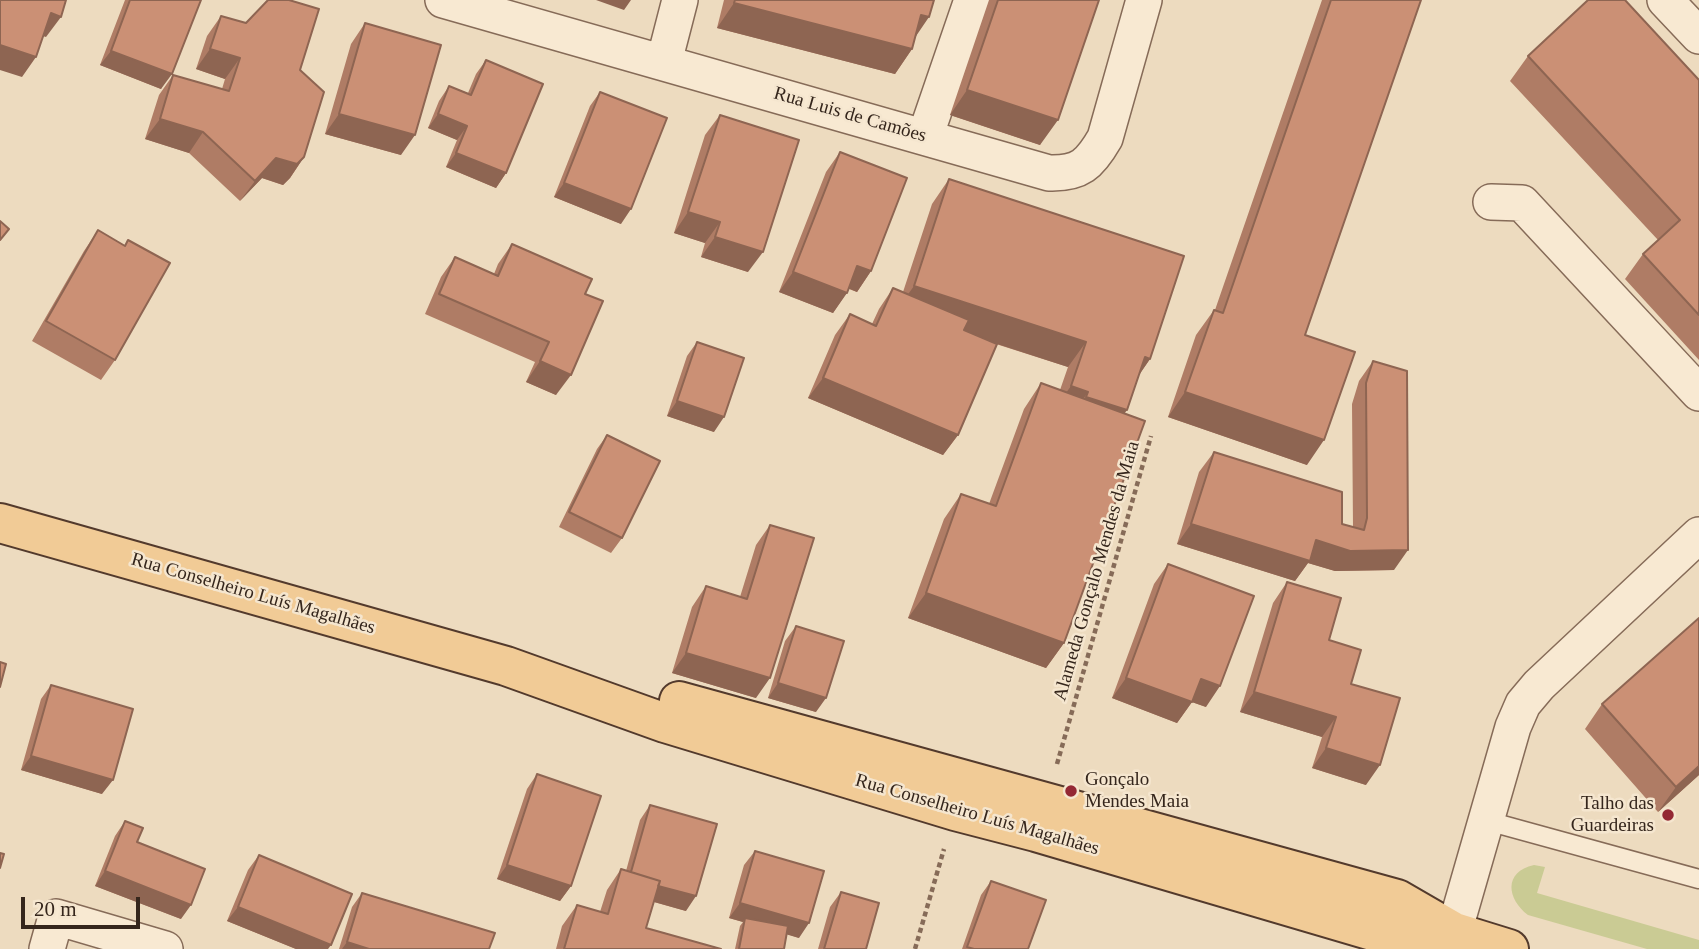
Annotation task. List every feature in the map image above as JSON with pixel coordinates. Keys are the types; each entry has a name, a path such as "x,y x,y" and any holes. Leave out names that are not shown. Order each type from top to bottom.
{"main road":[{"name":"Rua Conselheiro Luís Magalhães","path":"0,523 506,666 665,723 955,811 1036,832 1386,935 1454,932"},
{"name":"Rua Conselheiro Luís Magalhães","path":"506,666 667,697 1397,899 1454,932 1509,949"}],"street":[{"name":"Rua Luis de Camões","path":"443,0 1049,173 1067,173 1083,167 1105,138 1144,0"},
{"path":"664,62 680,0"},
{"path":"925,137 972,0"},
{"path":"1665,0 1699,36"},
{"path":"1491,202 1522,203 1699,393"},
{"path":"1454,932 1513,727 1523,704 1539,685 1699,535"},
{"path":"51,933 165,949"}],"lane":[{"path":"1485,820 1699,879"}],"path":[{"name":"Alameda Gonçalo Mendes da Maia","path":"1055,772 1151,436"},
{"path":"915,949 955,811"}],"green space":[{"path":"1534,865 1545,867 1537,893 1699,940 1699,949 1647,949 1528,915 1512,894 1512,887 1517,874"}],"building":[{"path":"0,0 66,0 61,17 51,13 36,57 0,45"},
{"path":"130,0 201,0 172,74 111,51"},
{"path":"268,0 289,0 319,9 300,70 324,92 304,157 297,164 276,158 255,181 203,132 160,119 173,75 229,91 240,58 210,49 221,16 246,23"},
{"path":"735,0 934,0 929,17 921,15 912,49 734,3"},
{"path":"998,0 1099,0 1058,120 967,90"},
{"path":"1331,0 1421,0 1305,335 1355,352 1324,440 1185,392 1214,310 1223,313"},
{"path":"1588,0 1625,0 1699,80 1699,315 1643,254 1680,220 1528,56"},
{"path":"365,23 441,45 415,135 339,114"},
{"path":"486,60 543,84 506,173 456,153 467,126 438,114 449,86 471,95"},
{"path":"600,92 667,118 631,209 564,183"},
{"path":"720,115 799,140 763,252 715,237 720,222 688,212"},
{"path":"840,152 907,178 871,271 857,266 847,293 793,272"},
{"path":"949,179 1184,256 1150,359 1145,357 1127,410 1086,397 1088,392 1071,386 1086,342 914,286"},
{"path":"0,221 9,229 0,240"},
{"path":"98,230 125,246 128,240 170,263 115,360 46,321"},
{"path":"512,244 592,279 585,294 603,301 571,375 540,361 549,342 439,294 455,257 498,276"},
{"path":"893,288 969,320 964,330 997,344 958,435 823,378 850,314 876,326"},
{"path":"697,342 744,358 724,417 677,401"},
{"path":"1373,361 1407,371 1408,550 1350,551 1316,540 1310,561 1191,524 1214,452 1342,492 1342,524 1364,530 1367,518 1366,383"},
{"path":"1041,383 1145,421 1064,643 926,593 961,494 996,506"},
{"path":"607,435 660,461 622,538 569,512"},
{"path":"770,525 814,538 770,678 686,653 706,586 747,599"},
{"path":"1168,564 1254,596 1220,686 1201,679 1192,702 1126,678"},
{"path":"1287,582 1341,598 1329,640 1361,650 1351,684 1400,698 1380,765 1326,748 1336,717 1254,692"},
{"path":"1699,618 1699,766 1676,787 1602,704"},
{"path":"796,626 844,641 826,698 778,683"},
{"path":"0,662 6,664 0,687"},
{"path":"51,685 133,709 113,780 31,756"},
{"path":"537,774 601,796 571,886 507,865"},
{"path":"650,805 717,824 696,896 658,886 660,881 631,872"},
{"path":"125,821 143,828 137,842 205,869 191,905 105,871"},
{"path":"755,851 824,871 809,923 740,903"},
{"path":"259,855 352,894 331,945 238,907"},
{"path":"621,869 660,881 646,928 721,949 564,949 577,905 608,914"},
{"path":"991,881 1046,900 1028,949 967,947"},
{"path":"841,892 879,903 866,949 824,949"},
{"path":"362,893 495,933 489,949 369,949 347,942"},
{"path":"745,918 788,926 784,949 739,949"}],"place":[{"name":"Gonçalo Mendes Maia","path":"1071,791"},
{"name":"Talho das Guardeiras","path":"1668,815"}]}
